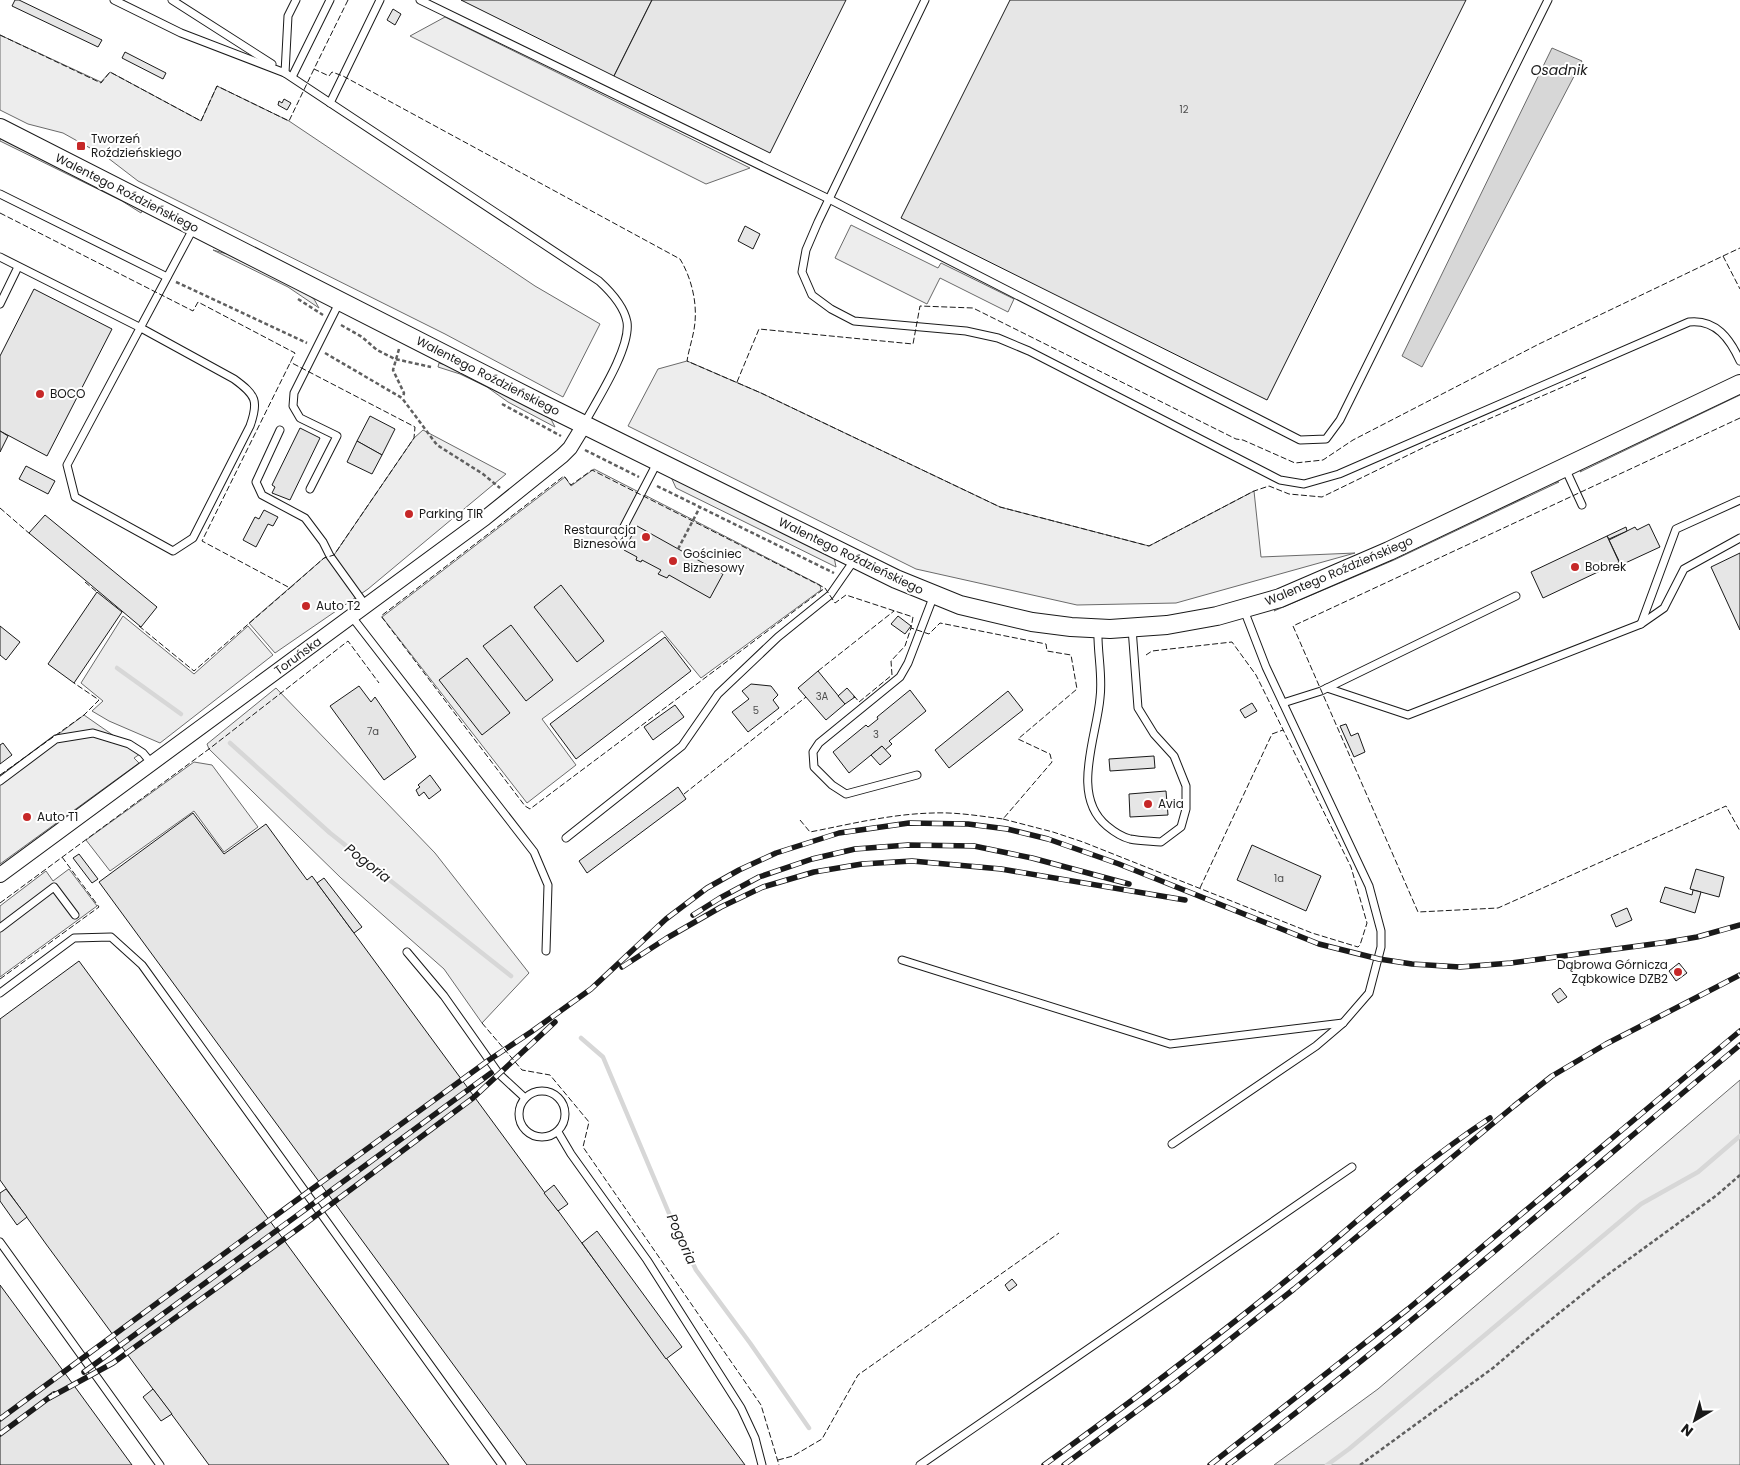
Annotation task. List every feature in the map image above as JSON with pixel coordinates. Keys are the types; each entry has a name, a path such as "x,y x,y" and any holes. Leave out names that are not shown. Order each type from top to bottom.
{"street":[{"name":"Walentego Roździeńskiego","path":"0,128 584,425 855,558 934,595 969,608 1056,626 1132,628 1193,621 1244,610 1315,584 1389,551 1740,384"},
{"name":"Toruńska","path":"0,875 352,617 508,499 567,451 584,425"}],"lane":[{"path":"114,0 181,34 288,75"},
{"path":"172,0 599,281 609,291 623,312 627,323 626,339 621,354 584,425"},
{"path":"288,75 288,16 296,0"},
{"path":"288,75 330,0"},
{"path":"330,103 380,0"},
{"path":"420,0 829,199 1300,440 1326,439 1340,420 1548,0"},
{"path":"925,0 806,250 802,272 812,295 831,309 854,321 966,331 998,338 1029,351 1280,480 1304,484 1338,474 1689,322 1697,321 1716,327 1732,344 1740,361"},
{"path":"0,194 167,278"},
{"path":"0,258 141,328 234,379 247,388 255,399 255,412 250,426 193,538 173,552 74,497 67,464 141,328 194,226"},
{"path":"0,304 18,267"},
{"path":"310,489 337,436 300,418 294,406 294,393 340,301"},
{"path":"280,430 256,482 262,495 306,518 323,542 330,556 366,606"},
{"path":"619,536 658,461"},
{"path":"1565,467 1582,505"},
{"path":"1642,624 1676,529 1740,500"},
{"path":"1327,688 1408,715 1642,624 1664,608 1684,569 1740,538"},
{"path":"566,838 682,746 718,694 778,637 830,595 855,558"},
{"path":"917,775 846,794 832,785 814,767 813,752 819,743 900,677 908,663 934,595"},
{"path":"1283,703 1327,688 1516,596"},
{"path":"1172,1144 1316,1046 1343,1023 1369,993 1381,947 1381,931 1369,886 1266,667 1244,610"},
{"path":"352,617 534,852 548,885 546,950"},
{"path":"1098,628 1097,642 1101,697 1088,768 1089,797 1099,820 1111,830 1129,839 1161,842 1181,827 1186,809 1186,786 1174,756 1154,734 1138,708 1132,628"},
{"path":"0,781 56,740 93,733 129,744 143,753 152,764"},
{"path":"0,928 54,887 76,915"},
{"path":"0,993 74,938 111,937 142,964 502,1465"},
{"path":"407,952 444,996 499,1074 525,1098"},
{"path":"902,960 1170,1044 1343,1023"},
{"path":"546,1091 553,1093 559,1098 566,1112 563,1126 558,1132 545,1138 538,1138 525,1131 519,1118 521,1104 525,1098 531,1094 546,1091"},
{"path":"558,1132 571,1154 646,1260 741,1408 755,1438 762,1465"},
{"path":"920,1465 1352,1167"},
{"path":"0,1242 160,1465"}],"path":[{"path":"167,278 316,348 402,398 438,445 483,474 501,489 508,499"},
{"path":"358,335 377,350 395,359 433,368"},
{"path":"398,350 393,370 404,393 402,398"},
{"path":"588,452 834,573 845,575"},
{"path":"678,549 700,507"},
{"path":"1360,1465 1493,1368 1595,1284 1717,1195 1740,1175"}],"shaded area":[{"path":"445,17 750,168 706,184 410,36"},
{"path":"0,35 101,82 110,72 201,121 217,86 289,121 535,286 600,324 563,397 445,334 138,181 108,158 63,133 28,124 0,110"},
{"path":"0,138 143,209 141,213 122,201 0,141"},
{"path":"851,225 938,268 941,263 1014,299 1008,312 940,278 927,304 835,258"},
{"path":"213,250 227,254 307,294 314,299 319,308 288,287"},
{"path":"687,361 761,393 1000,507 1149,546 1254,491 1261,557 1355,553 1176,603 1077,605 916,569 628,426 658,369"},
{"path":"439,363 544,415 551,419 555,427 508,402 487,387 460,374 438,367"},
{"path":"1740,393 1740,395 1580,472 1583,468"},
{"name":"Parking TIR","path":"423,430 506,474 368,589 275,653 249,623 324,558 334,555 414,438"},
{"path":"594,469 820,585 821,590 701,678 662,631 542,719 576,765 527,803 382,617 565,477 571,486"},
{"path":"671,477 834,557 836,567 676,488"},
{"path":"1554,482 1559,482 1394,560 1274,611 1478,520 1480,517"},
{"path":"123,616 194,674 248,626 273,655 160,743 109,721 92,711 103,701 81,683"},
{"path":"276,688 435,853 529,973 482,1023 444,969 341,878 209,749 207,744"},
{"name":"Auto T1","path":"84,715 140,754 134,758 139,763 0,864 0,778"},
{"path":"194,762 212,765 258,827 224,852 194,811 110,871 86,840"},
{"path":"69,869 97,906 0,977 0,906 46,871 53,881"},
{"path":"1740,1080 1740,1465 1274,1465 1378,1389"}],"water":[{"name":"Osadnik","path":"1552,48 1582,61 1422,367 1402,356"}],"building":[{"path":"15,0 19,0 102,40 98,47 12,6"},
{"path":"461,0 652,0 614,76"},
{"path":"652,0 846,0 770,153 614,76"},
{"path":"1010,0 1466,0 1267,400 901,218"},
{"path":"393,9 401,14 395,25 387,20"},
{"path":"125,52 166,73 163,79 122,58"},
{"path":"284,99 291,103 287,110 278,105 279,101 282,103"},
{"path":"745,226 760,234 753,249 738,241"},
{"name":"BOCO","path":"34,289 112,329 47,456 0,431 0,356"},
{"path":"370,416 395,429 382,455 357,441"},
{"path":"300,428 320,438 290,500 272,493 275,487 272,485"},
{"path":"0,431 8,436 0,452"},
{"path":"357,441 382,455 372,474 347,462"},
{"path":"26,466 55,481 48,494 19,479"},
{"path":"264,510 278,517 273,526 268,524 256,547 243,540 255,517 259,519"},
{"path":"45,515 157,607 141,627 29,533"},
{"path":"1649,524 1660,547 1621,565 1609,540 1635,527 1637,530"},
{"name":"Gościniec Biznesowy","path":"637,526 723,574 710,598 669,575 667,578 658,574 661,570 642,560 641,562 636,560 637,557 624,550"},
{"path":"1626,527 1627,531 1609,539 1607,536"},
{"name":"Bobrek","path":"1607,536 1619,562 1543,598 1531,572"},
{"path":"1740,553 1740,630 1711,567"},
{"path":"561,585 604,641 577,662 534,607"},
{"path":"97,592 122,612 74,683 48,664"},
{"path":"898,616 911,626 905,634 891,624"},
{"path":"511,625 553,680 526,701 483,646"},
{"path":"0,626 20,642 6,660 0,655"},
{"path":"665,637 691,671 576,759 550,724"},
{"path":"467,658 510,713 482,735 439,680"},
{"path":"818,671 845,704 826,720 798,688"},
{"path":"751,684 771,686 778,695 773,700 779,708 748,732 732,712 749,699 742,691"},
{"path":"359,686 371,702 375,697 416,757 384,780 330,706"},
{"path":"847,688 855,697 845,704 838,696"},
{"path":"910,690 926,711 889,741 892,744 885,750 882,746 849,773 833,752 866,725 868,727 878,719 877,717"},
{"path":"1008,691 1023,710 949,768 935,750"},
{"path":"1252,703 1257,711 1245,718 1240,710"},
{"path":"675,705 684,717 653,740 644,727"},
{"path":"1346,724 1351,736 1358,733 1365,752 1354,757 1340,726"},
{"path":"3,743 12,755 0,764 0,745"},
{"path":"882,746 891,756 880,765 871,755"},
{"path":"1154,756 1155,768 1110,771 1109,759"},
{"path":"430,775 441,790 429,799 424,792 419,796 416,790 420,787 418,785"},
{"path":"678,787 686,799 587,873 579,861"},
{"path":"1166,791 1168,815 1130,817 1129,794"},
{"path":"193,813 224,854 266,824 307,880 312,876 745,1465 527,1465 99,882"},
{"path":"1252,845 1321,876 1306,911 1237,880"},
{"path":"79,854 98,879 92,883 73,858"},
{"path":"1696,869 1724,877 1719,897 1690,889"},
{"path":"324,878 362,927 354,933 317,883"},
{"path":"1665,887 1692,895 1693,890 1701,892 1695,913 1660,902"},
{"path":"1627,908 1632,920 1616,927 1611,915"},
{"path":"79,961 449,1465 209,1465 46,1244 0,1180 0,1019"},
{"name":"Dąbrowa Górnicza Ząbkowice DZB2","path":"1679,963 1687,973 1676,981 1669,971"},
{"path":"1560,988 1567,997 1558,1003 1552,994"},
{"path":"554,1185 568,1204 558,1211 544,1193"},
{"path":"6,1189 27,1217 17,1225 0,1201 0,1193"},
{"path":"597,1231 682,1347 666,1359 582,1243"},
{"path":"1012,1279 1017,1285 1009,1291 1005,1285"},
{"path":"0,1285 78,1391 132,1465 0,1465"},
{"path":"153,1389 172,1414 161,1421 143,1397"}],"waterway":[{"name":"Pogoria","path":"117,668 181,714"},
{"name":"Pogoria","path":"230,743 330,833 511,976"},
{"name":"Pogoria","path":"581,1038 603,1057 668,1211 696,1270 809,1428"},
{"path":"1327,1465 1349,1449 1641,1204 1698,1172 1740,1136"}],"railway":[{"path":"0,1419 489,1060 591,989 666,919 707,888 739,870 776,853 839,833 909,823 968,824 1007,829 1048,839 1119,864 1319,944 1379,959 1412,964 1460,967 1511,963 1668,942 1697,937 1740,925"},
{"path":"693,915 759,877 812,859 855,849 908,845 974,846 1032,858 1129,884"},
{"path":"622,967 721,907 763,887 814,872 862,864 912,861 1001,869 1185,900"},
{"path":"1064,1465 1176,1382 1294,1289 1552,1076 1606,1044 1740,975"},
{"path":"49,1398 113,1363 302,1226 473,1098 555,1022"},
{"path":"1210,1465 1408,1309 1740,1031"},
{"path":"1228,1465 1294,1415 1423,1311 1740,1045"},
{"path":"84,1372 491,1073"},
{"path":"1044,1465 1228,1327 1437,1155 1490,1118"},
{"path":"0,1434 54,1394"}],"fence":[{"path":"348,0 314,69 329,76 332,72 343,76 680,259 690,281 695,306 694,327 687,361 761,393 1000,507 1149,546 1254,491 1269,486 1289,494 1322,497 1433,443 1586,377"},
{"path":"0,35 101,83 110,72 201,121 217,86 289,121 314,69"},
{"path":"0,213 193,311 198,302 295,353 202,541 290,588 324,558 334,555 414,438 415,427 290,362"},
{"path":"1723,256 1740,248"},
{"path":"737,382 759,329 913,344 920,306 973,308 1236,439 1243,440 1295,463 1323,460 1353,440 1539,344 1723,256 1740,289"},
{"path":"1740,418 1293,626 1418,912 1498,908 1726,806 1740,831"},
{"path":"800,820 810,832 902,815 950,813 1003,819 1052,762 1050,754 1018,739 1077,689 1071,655 1047,651 1046,644 940,623 929,634 911,628 913,617 846,595 835,603 825,588 530,809 525,806 381,616 564,476 571,485 592,470 825,588"},
{"path":"0,508 30,534"},
{"path":"85,582 98,593"},
{"path":"139,626 194,671 290,588"},
{"path":"818,671 894,611"},
{"path":"853,697 859,702 892,675 891,661 905,646 911,628"},
{"path":"0,903 209,749 348,641 379,683"},
{"path":"1003,819 1083,842 1312,933 1358,947 1360,945 1367,923 1351,867 1256,675 1232,642 1152,651 1146,655"},
{"path":"0,775 84,715 99,700 74,683"},
{"path":"684,794 806,697"},
{"path":"1200,888 1272,734 1283,730"},
{"path":"0,979 99,907 62,857"},
{"path":"482,1023 522,1070 550,1075 589,1122 583,1147 761,1405 779,1465"},
{"path":"778,1460 793,1456 822,1439 858,1375 1059,1233"}],"place":[{"name":"Tworzeń Roździeńskiego","path":"81,146"},
{"name":"BOCO","path":"40,394"},
{"name":"Parking TIR","path":"409,514"},
{"name":"Restauracja Biznesowa","path":"646,537"},
{"name":"Gościniec Biznesowy","path":"673,561"},
{"name":"Bobrek","path":"1575,567"},
{"name":"Auto T2","path":"306,606"},
{"name":"Avia","path":"1148,804"},
{"name":"Auto T1","path":"27,817"},
{"name":"Dąbrowa Górnicza Ząbkowice DZB2","path":"1678,972"}]}
